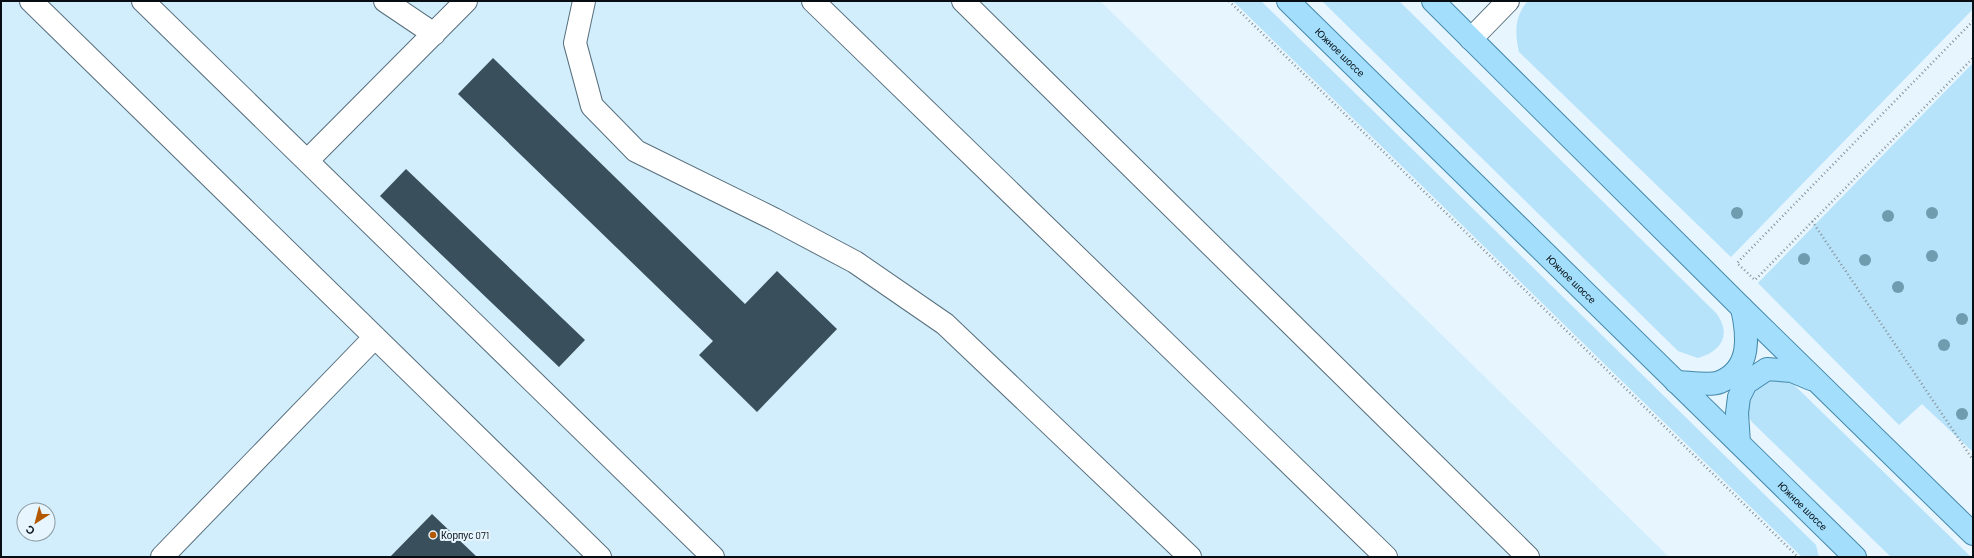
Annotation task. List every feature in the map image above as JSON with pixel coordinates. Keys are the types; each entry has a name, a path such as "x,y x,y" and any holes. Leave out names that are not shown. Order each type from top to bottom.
{"main road":[{"name":"Южное шоссе","path":"1288,1 1856,557"},
{"path":"1433,1 1742,308 1973,534"},
{"path":"1676,382 1720,383 1733,373 1742,361 1746,348 1747,330 1742,308"},
{"path":"1739,442 1737,413 1739,397 1746,384 1766,369 1792,371 1816,381"}],"lane":[{"path":"31,1 600,557"},
{"path":"143,1 713,557"},
{"path":"385,1 434,34"},
{"path":"307,161 466,1"},
{"path":"584,1 575,43 592,106 636,151 774,219 854,262 945,324 1190,557"},
{"path":"813,1 1386,557"},
{"path":"964,1 1528,557"},
{"path":"1471,38 1508,1"},
{"path":"162,557 375,337"}],"path":[{"path":"1229,1 1798,557"},
{"path":"1973,21 1737,263 1755,280 1973,58"},
{"path":"1812,221 1973,460"}],"shaded area":[{"path":"1,1 1100,1 1669,557 1,557"},
{"path":"1233,1 1261,1 1816,545 1819,557 1802,557"},
{"path":"1322,1 1399,1 1716,313 1721,321 1724,335 1718,346 1713,351 1698,358 1678,351"},
{"path":"1528,1 1973,1 1973,9 1731,257 1519,52 1516,32 1518,19 1523,7"},
{"path":"1973,63 1973,452 1922,404 1899,425 1758,283"},
{"path":"1770,375 1791,382 1971,557 1891,557 1752,422 1745,412 1747,395"}],"building":[{"path":"493,58 745,304 777,271 837,329 757,412 699,355 713,341 458,94"},
{"path":"406,169 585,340 559,367 380,196"},
{"name":"Корпус 071","path":"432,514 477,557 390,557"}],"place":[{"name":"Корпус 071","path":"433,535"}]}
